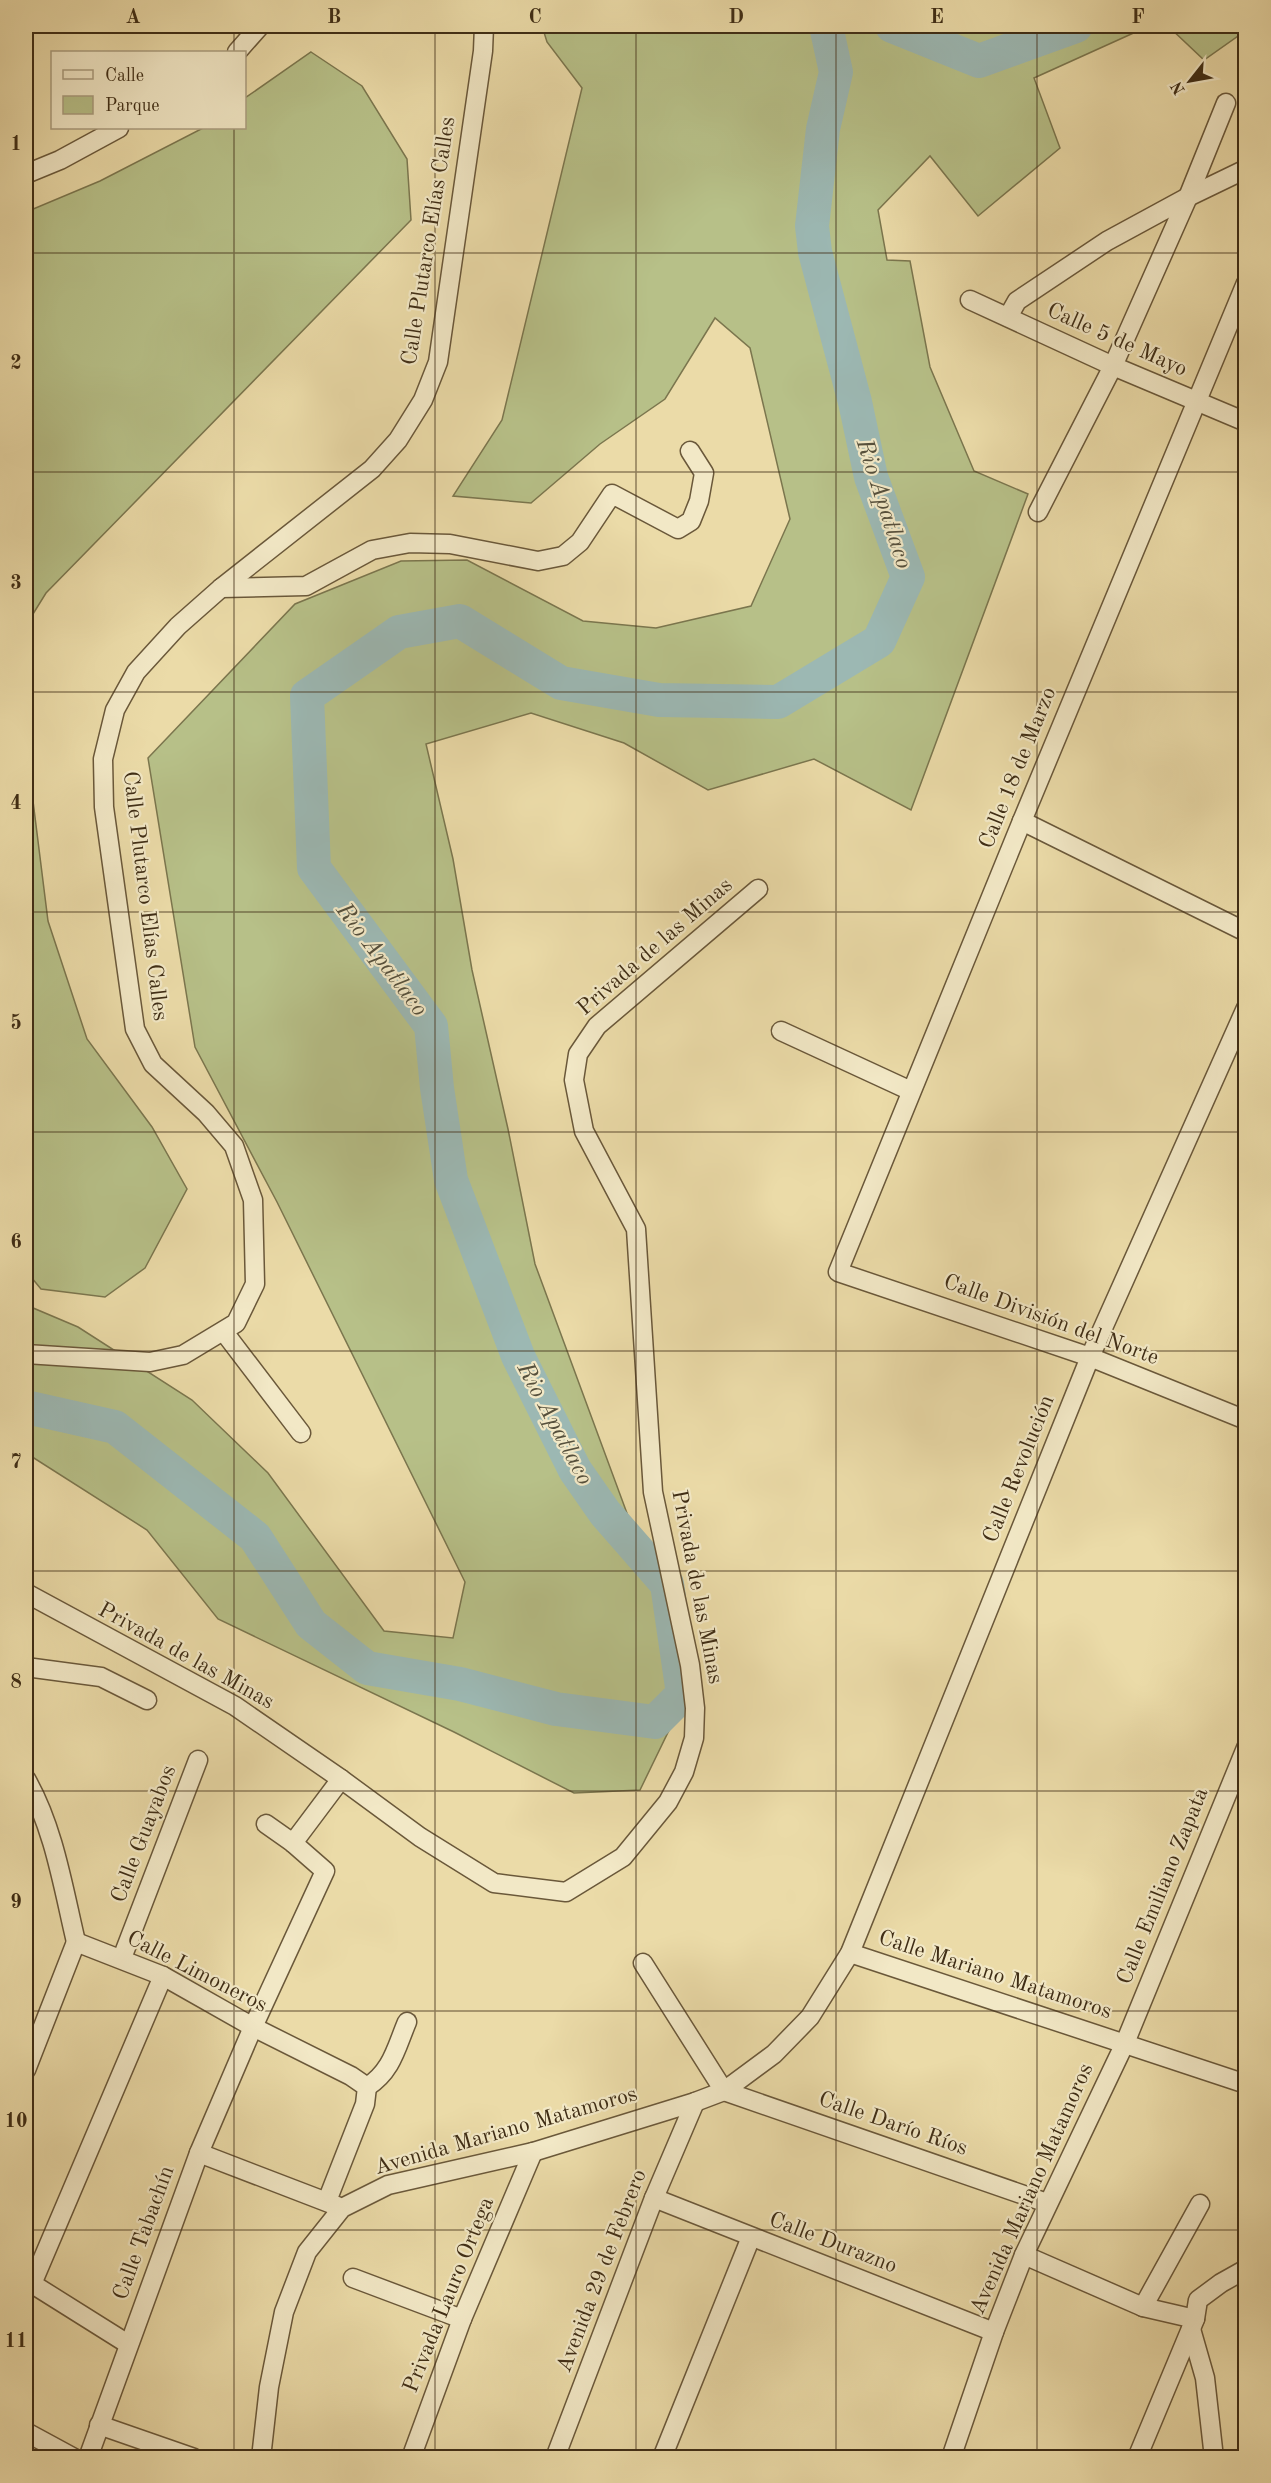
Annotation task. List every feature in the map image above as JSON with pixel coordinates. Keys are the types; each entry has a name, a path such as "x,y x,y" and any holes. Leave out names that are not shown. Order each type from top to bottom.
{"street":[{"path":"238,51 260,26"},
{"name":"Calle Plutarco Elías Calles","path":"26,1354 150,1362 183,1355 236,1323 255,1284 253,1200 234,1146 206,1113 153,1064 135,1029 104,807 103,759 115,710 136,672 178,627 221,588 372,469 398,440 423,400 438,362 483,51 484,26"},
{"path":"1038,512 1113,366 1188,197 1226,103"},
{"path":"26,174 60,160 117,129"},
{"path":"1008,317 1017,301 1107,241 1245,169"},
{"name":"Calle 18 de Marzo","path":"838,1272 1245,283"},
{"name":"Calle 5 de Mayo","path":"970,300 1113,366 1245,422"},
{"path":"221,588 306,586 372,550 410,543 450,544 538,561 563,556 580,542 612,494 678,529 691,520 699,501 704,473 690,451"},
{"path":"1022,821 1245,932"},
{"name":"Privada de las Minas","path":"26,1593 235,1706 420,1837 494,1883 566,1892 623,1857 668,1802 684,1772 694,1738 694,1708 690,1665 653,1492 636,1229 584,1131 574,1080 578,1054 597,1026 758,889"},
{"name":"Calle Revolución","path":"850,1953 1090,1357 1245,1008"},
{"path":"781,1031 911,1091"},
{"name":"Calle División del Norte","path":"838,1272 1090,1357 1245,1420"},
{"path":"224,1332 301,1433"},
{"path":"26,1666 101,1677 147,1700"},
{"name":"Calle Emiliano Zapata","path":"1125,2043 1245,1748"},
{"name":"Calle Guayabos","path":"122,1958 198,1760"},
{"path":"26,1779 37,1799 59,1869 76,1942 26,2070"},
{"path":"266,1824 293,1842 341,1779"},
{"name":"Calle Tabachín","path":"88,2457 199,2153 253,2027 325,1871 293,1842"},
{"name":"Calle Limoneros","path":"76,1942 122,1958 163,1976 253,2027 351,2076 367,2087"},
{"name":"Calle Mariano Matamoros","path":"850,1953 1245,2084"},
{"name":"Avenida Mariano Matamoros","path":"261,2457 269,2387 284,2312 307,2252 334,2204 388,2185 533,2152 724,2091 774,2054 810,2017 850,1953"},
{"path":"643,1964 724,2091"},
{"path":"128,2344 29,2282 163,1976"},
{"path":"199,2153 334,2204 366,2104 367,2087 378,2080 389,2068 407,2022"},
{"name":"Avenida Mariano Matamoros","path":"951,2457 994,2332 1024,2255 1125,2043"},
{"name":"Calle Darío Ríos","path":"724,2091 1047,2203"},
{"name":"Avenida 29 de Febrero","path":"555,2457 654,2198 695,2102"},
{"name":"Privada Lauro Ortega","path":"411,2457 462,2319 533,2152"},
{"name":"Calle Durazno","path":"654,2198 994,2332"},
{"path":"1143,2307 1200,2204"},
{"path":"663,2457 751,2237"},
{"path":"1024,2255 1143,2307 1193,2324"},
{"path":"1137,2457 1193,2324 1198,2301 1221,2283 1245,2270"},
{"path":"353,2278 462,2319"},
{"path":"1221,2283 1245,2289"},
{"path":"1193,2324 1205,2378 1214,2457"},
{"path":"99,2425 194,2457"},
{"path":"26,2432 74,2457"}],"green space":[{"path":"542,26 1149,26 1034,78 1060,148 978,216 930,156 878,210 887,260 910,261 930,367 974,471 1028,494 911,810 814,759 708,790 624,743 531,713 426,744 453,859 472,970 508,1129 535,1264 628,1516 658,1608 672,1724 640,1790 574,1793 454,1732 218,1619 147,1530 26,1453 26,1305 78,1327 192,1400 268,1473 384,1631 453,1638 465,1582 277,1202 195,1047 148,758 295,604 401,561 467,560 583,621 656,628 751,606 790,519 750,348 715,318 665,399 600,444 531,503 453,496 502,420 582,88 547,42"},
{"path":"1168,26 1245,26 1245,31 1204,60"},
{"path":"311,52 362,86 407,159 411,220 46,593 28,622 26,652 26,212 100,181 201,129 246,129 246,97"},
{"path":"26,745 48,921 87,1039 152,1127 187,1189 145,1268 105,1297 41,1289 26,1271"}],"waterway":[{"name":"Rio Apatlaco","path":"26,1407 115,1427 255,1537 311,1624 367,1668 460,1684 556,1709 655,1722 683,1694 667,1584 605,1513 575,1470 518,1356 451,1180 437,1088 431,1026 314,868 307,696 399,632 460,621 561,683 659,700 778,702 879,641 908,577 871,477 855,402 815,252 812,226 823,129 836,72 826,26"},
{"name":"Rio Apatlaco","path":"892,26 979,61 1076,26"}]}
